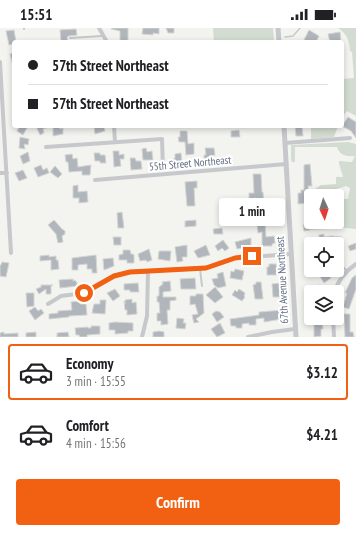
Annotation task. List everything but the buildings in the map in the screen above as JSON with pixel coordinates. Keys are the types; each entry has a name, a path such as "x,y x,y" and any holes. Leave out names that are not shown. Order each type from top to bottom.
{"street":[{"path":"99,28 106,40"},
{"path":"278,28 279,40"},
{"path":"0,62 11,253"},
{"path":"114,128 115,142"},
{"name":"67th Avenue Northeast","path":"284,128 296,337"},
{"path":"285,143 350,138"},
{"path":"46,147 162,139 163,169"},
{"name":"55th Street Northeast","path":"95,180 286,164"},
{"path":"0,173 7,173"},
{"path":"48,304 61,296 90,290 114,276 130,272 200,269 235,258 291,254"},
{"path":"338,285 340,279 356,264"},
{"path":"142,337 147,316 148,271"},
{"path":"333,325 334,337"},
{"path":"248,337 295,329"}],"lane":[{"path":"70,38 104,36"},
{"path":"344,268 347,271"},
{"path":"200,269 202,286"}],"shaded area":[{"path":"213,28 273,28 274,40 214,40"},
{"path":"338,28 356,28 356,116 347,111 344,115 344,79 354,78 352,52 350,51 348,40"},
{"path":"311,128 337,128 334,137 311,139"},
{"path":"348,142 356,144 356,229 344,228 344,199 348,199 350,188 346,186 336,189 315,189 321,185 336,184 336,177 343,177 339,161 352,162 355,156 344,155 338,150 337,147 295,147 295,162 292,162 291,145"}],"waterway":[{"path":"285,37 293,36 300,28"}],"route":[{"path":"84,293 114,276 130,272 192,270 206,268 235,258 252,256"}]}
